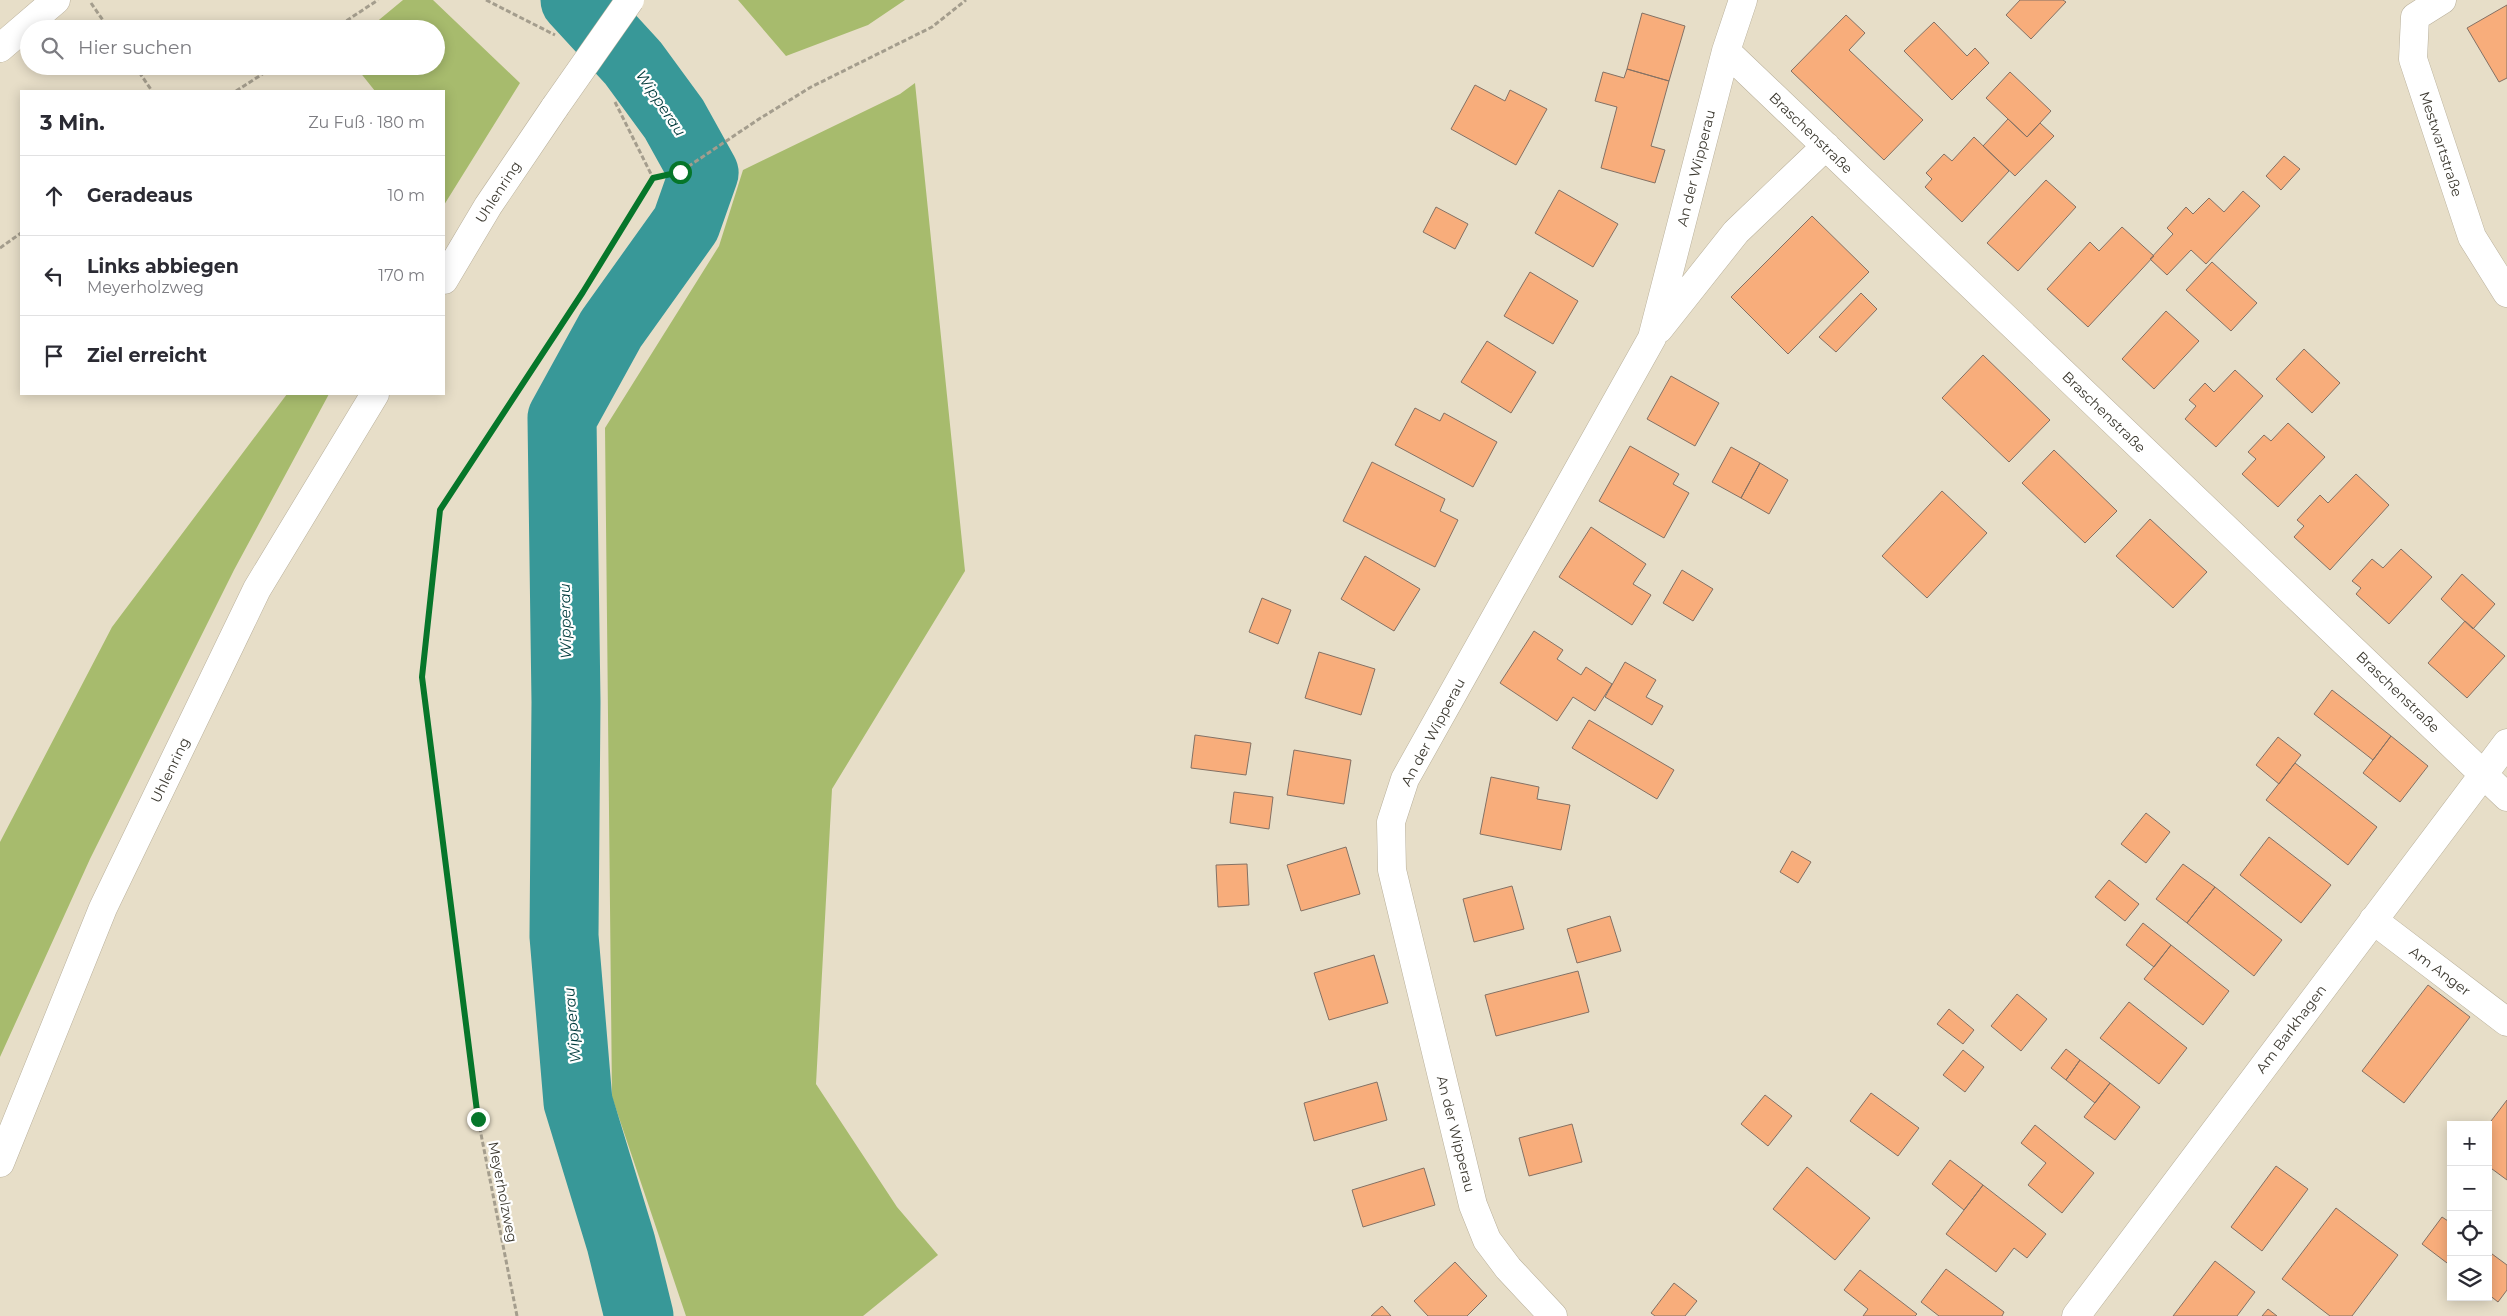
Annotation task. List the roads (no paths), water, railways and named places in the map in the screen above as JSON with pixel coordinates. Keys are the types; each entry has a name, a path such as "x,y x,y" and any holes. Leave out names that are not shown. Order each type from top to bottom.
{"main road":[{"path":"33,20 56,0"},
{"name":"Uhlenring","path":"445,278 488,206 555,106 630,0"},
{"name":"An der Wipperau","path":"1652,338 1726,51 1742,0"},
{"name":"Mestwartstraße","path":"2442,0 2415,17 2413,59 2472,237 2507,293"},
{"path":"0,48 20,31"},
{"name":"Braschenstraße","path":"1726,51 2483,773"},
{"name":"An der Wipperau","path":"1553,1316 1508,1268 1487,1240 1473,1205 1392,870 1391,822 1405,779 1652,338 1736,232 1826,146"},
{"name":"Uhlenring","path":"0,1163 103,908 253,598 374,395"},
{"name":"Am Barkhagen","path":"2076,1316 2507,743"},
{"path":"2483,773 2507,796"},
{"name":"Am Anger","path":"2373,920 2507,1022"}],"waterway":[{"name":"Wipperau","path":"575,0 633,63 674,119 704,173 686,224 611,329 562,418 566,702 564,936 578,1102 621,1243 639,1316"}]}
